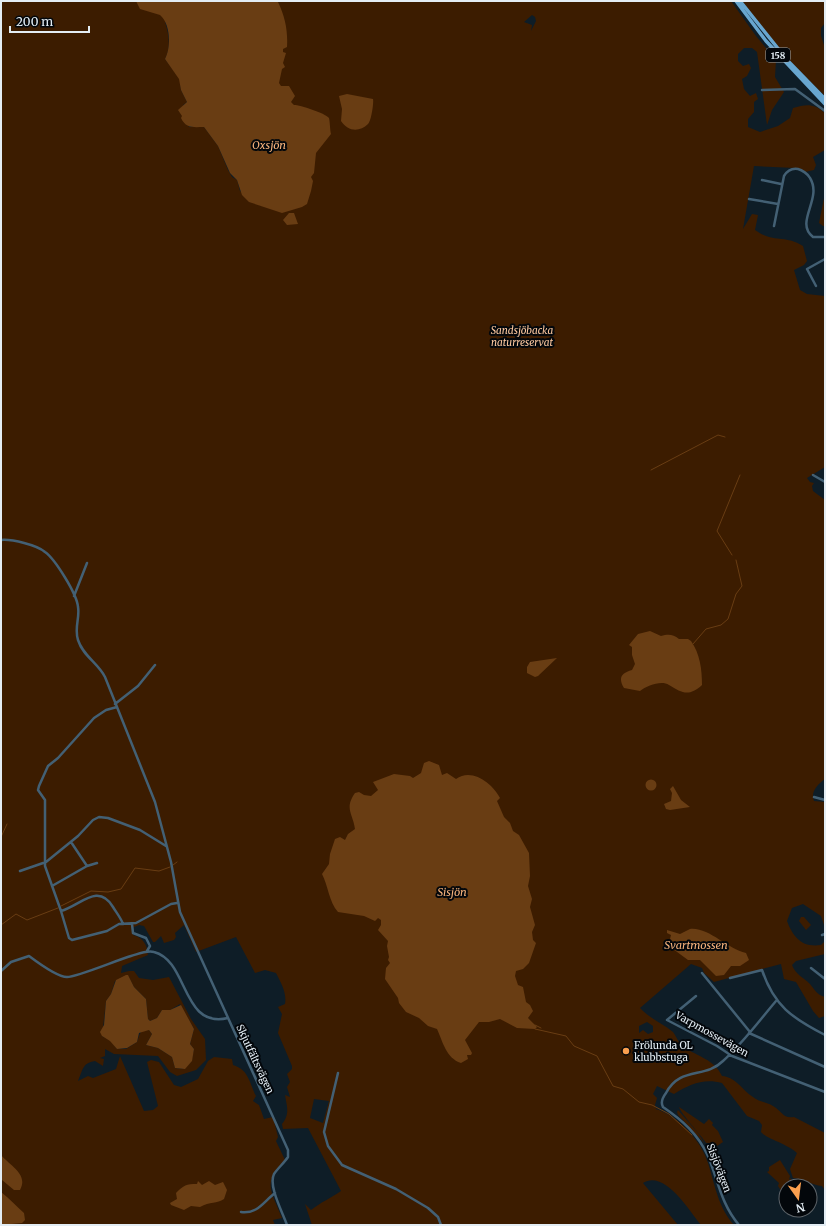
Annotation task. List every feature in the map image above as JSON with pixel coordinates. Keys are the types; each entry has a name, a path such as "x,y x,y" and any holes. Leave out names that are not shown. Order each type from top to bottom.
{"main road":[{"name":"158","path":"736,1 770,46 825,104"},
{"name":"158","path":"740,1 788,61 825,99"}],"street":[{"path":"762,90 795,89 825,111"},
{"path":"774,226 781,184 784,176 790,171 799,170 808,175 813,183 815,193 806,220 807,230 813,237 825,237"},
{"path":"762,180 781,184"},
{"path":"749,199 778,204"},
{"path":"816,286 807,269 825,259"},
{"path":"814,475 825,482"},
{"path":"1,540 16,542 45,551 57,566 74,596 78,608 76,630 78,642 85,653 103,672 116,704 155,802 167,846 177,903 228,1018"},
{"path":"74,596 87,563"},
{"path":"116,704 138,686 156,665"},
{"path":"117,708 106,710 94,718 58,758 48,766 42,777 38,790 45,800 45,866 69,938 72,940 107,931 123,924 132,924 148,918 171,904 177,903"},
{"path":"814,797 825,800"},
{"path":"20,871 46,862 71,842 93,820 103,817 140,830 167,846"},
{"path":"71,842 87,866"},
{"path":"52,886 87,866 97,863"},
{"path":"61,911 93,896 103,896 110,901 123,924"},
{"path":"1,971 14,961 29,956 58,974 69,977 147,952 150,946 146,938 133,933 132,924"},
{"name":"Skjutfältsvägen","path":"147,952 157,953 171,964 201,1014 214,1019 228,1018 289,1153 287,1159 273,1178 275,1193 287,1225"},
{"path":"811,968 825,979"},
{"path":"730,978 762,970 768,987 776,1001 792,1016 825,1035"},
{"path":"702,973 749,1033 825,1067"},
{"name":"Varpmossevägen","path":"696,996 668,1020 711,1043 729,1055 825,1092"},
{"path":"729,1055 776,1001"},
{"name":"Sisjövägen","path":"729,1055 714,1068 679,1078 667,1090 661,1104 682,1121 699,1140 707,1156 722,1198 729,1212 739,1225"},
{"path":"338,1073 325,1122 324,1138 338,1160 342,1165 396,1189 428,1208 434,1212 440,1225"},
{"path":"241,1212 252,1212 258,1210 275,1193"}],"green space":[{"name":"Sandsjöbacka naturreservat","path":"1,1 197,1 165,22 169,41 165,59 180,79 181,90 187,102 183,105 189,127 204,127 218,146 228,170 232,177 237,180 240,191 259,205 271,208 199,1 731,1 756,36 776,60 775,77 784,92 772,110 767,125 757,52 752,48 744,48 738,54 738,61 743,66 749,64 751,68 747,76 742,79 744,89 750,96 756,93 758,99 754,102 754,112 748,119 748,127 760,132 778,126 790,118 793,108 802,106 810,105 817,107 825,113 825,150 813,157 816,165 814,170 805,172 795,168 754,166 743,229 752,214 758,215 755,230 768,237 790,240 803,246 807,261 804,265 794,270 800,290 807,294 825,296 825,467 807,478 810,482 814,483 812,486 813,491 825,500 825,779 815,788 813,798 814,801 825,802 825,928 821,916 803,904 792,908 787,921 792,932 803,943 809,945 821,945 825,941 825,954 796,961 792,965 798,974 810,984 816,992 825,997 825,1016 819,1018 813,1011 796,982 784,979 781,964 714,982 704,973 702,968 691,964 640,1008 647,1015 673,1032 682,1045 710,1062 719,1070 722,1076 735,1081 755,1099 773,1106 787,1117 794,1117 825,1133 825,1190 822,1186 818,1185 818,1178 793,1178 790,1169 797,1153 763,1134 761,1132 762,1125 759,1121 747,1116 722,1083 709,1081 691,1085 674,1094 657,1086 653,1094 657,1098 655,1105 656,1109 672,1117 688,1130 705,1154 715,1188 724,1211 734,1225 701,1225 675,1193 667,1186 651,1180 643,1183 678,1225 312,1225 305,1204 311,1210 341,1191 308,1128 283,1129 282,1124 287,1114 285,1095 290,1097 287,1087 290,1082 287,1074 292,1069 292,1066 278,1033 282,1014 278,1007 285,1004 285,996 276,973 265,970 255,973 236,937 196,952 184,925 175,933 176,937 174,940 164,943 161,936 153,942 144,926 139,925 132,928 133,935 137,936 144,942 148,955 122,966 121,973 134,971 139,978 153,980 169,977 191,1019 205,1039 206,1060 196,1070 177,1076 170,1072 158,1056 114,1054 105,1049 105,1056 100,1058 104,1059 103,1066 95,1061 88,1063 85,1065 78,1081 88,1076 93,1078 116,1069 120,1056 144,1111 153,1110 158,1106 147,1062 151,1060 159,1062 174,1085 181,1087 198,1079 208,1061 214,1057 232,1059 233,1065 242,1070 248,1077 256,1096 253,1101 259,1105 264,1119 273,1117 278,1137 276,1141 285,1160 273,1175 271,1182 272,1194 282,1218 273,1220 275,1225 1,1225","holes":["532,15 535,17 536,21 531,31 532,25 524,22","128,976 134,987 146,999 148,1019 150,1021 157,1018 162,1010 170,1010 180,1004 194,1029 190,1044 194,1049 191,1062 183,1069 175,1068 172,1057 158,1048 146,1045 152,1034 149,1030 142,1032 139,1035 137,1042 126,1049 117,1049 111,1041 102,1036 106,1001 111,994 115,981","647,1022 653,1026 653,1032 648,1034 643,1030 639,1033 639,1026","314,1099 329,1101 323,1123 310,1118"]},
{"path":"742,1 825,1 825,23 821,28 821,36 825,48 825,96 781,52"},
{"path":"825,193 825,226 823,226 819,223"},
{"path":"801,917 804,917 811,925 806,930 799,921"},
{"path":"679,1107 704,1124 709,1119 718,1131 723,1142 717,1146 715,1143 706,1143"},
{"path":"678,1110 698,1133 705,1144 678,1115"},
{"path":"780,1160 790,1176 790,1178 778,1178 778,1182 767,1172 769,1171 769,1167"}],"water":[{"name":"Oxsjön","path":"136,1 278,2 286,24 287,35 287,47 283,49 283,52 286,53 283,63 285,67 282,69 279,83 281,86 289,86 295,96 291,102 294,105 318,112 329,118 331,134 316,153 314,173 311,177 313,181 307,204 282,213 249,202 242,195 237,180 230,173 218,146 204,127 188,126 183,122 181,118 182,116 178,110 187,102 181,90 179,79 165,59 169,43 166,24 160,15 140,9"},
{"path":"347,94 373,99 373,108 370,120 365,127 354,130 344,125 341,121 342,109 339,96"},
{"path":"289,213 294,213 298,224 287,225 283,220"},
{"path":"650,631 661,636 670,635 679,639 688,639 691,641 697,651 700,662 702,685 689,692 682,692 662,683 646,687 640,691 624,688 621,681 622,676 623,674 632,670 635,664 632,655 632,647 629,645 638,634"},
{"path":"557,658 538,676 535,677 527,673 527,667 530,662"},
{"name":"Sisjön","path":"429,761 439,765 442,775 447,773 456,779 462,776 475,776 492,787 500,798 497,801 504,817 510,823 513,831 519,835 529,853 530,876 528,886 532,899 530,907 535,925 532,932 533,940 536,943 529,963 523,969 516,971 515,976 518,985 523,987 526,1002 530,1005 533,1011 528,1018 537,1027 535,1029 517,1028 500,1019 489,1022 479,1022 465,1040 472,1053 471,1055 467,1055 468,1059 461,1063 456,1061 448,1053 437,1029 428,1026 419,1018 406,1012 385,979 386,968 390,963 388,960 388,941 378,930 381,925 381,920 378,918 375,921 364,916 338,912 335,908 322,874 329,864 330,854 335,839 340,837 345,840 348,834 355,829 350,811 350,803 355,793 359,792 364,795 371,796 378,790 373,782 394,774 410,776 413,778 421,773 424,763"},
{"path":"649,780 653,780 655,781 655,789 649,790 646,787 646,783"},
{"path":"673,786 681,800 690,807 670,810 666,809 664,804 671,801 672,793 670,789"},
{"name":"Svartmossen","path":"690,929 704,931 739,951 746,953 749,960 740,966 731,966 724,975 716,976 700,960 688,960 673,949 670,939 671,935 667,933 667,930 680,934"},
{"path":"128,975 134,987 146,999 148,1019 150,1021 157,1018 162,1010 170,1010 181,1005 194,1029 190,1044 194,1049 192,1061 185,1069 175,1068 172,1057 158,1048 146,1045 152,1034 149,1030 139,1033 137,1042 127,1048 117,1049 110,1041 102,1036 100,1032 104,1025 106,1001 111,994 116,980"},
{"path":"1,1155 17,1170 20,1175 22,1184 20,1190 14,1190 2,1180"},
{"path":"198,1181 202,1185 209,1181 215,1185 223,1182 227,1190 224,1199 219,1202 200,1207 191,1206 184,1210 171,1205 170,1203 177,1199 176,1193 179,1190 190,1184 197,1184"},
{"path":"1,1192 24,1213 25,1220 22,1223 1,1225"}],"waterway":[{"path":"651,470 718,435 725,437"},
{"path":"732,555 717,531 740,475"},
{"path":"693,644 706,629 721,625 728,619 736,594 742,586 736,560"},
{"path":"1,837 7,824"},
{"path":"173,865 177,862"},
{"path":"61,906 91,891 108,892 121,889 135,868 159,871 170,867"},
{"path":"1,925 16,914 27,920 58,908"},
{"path":"535,1025 541,1028"},
{"path":"535,1029 566,1036 574,1046 597,1056 613,1086 623,1089 639,1102 652,1105 669,1114 692,1135"}],"place":[{"name":"Frölunda OL klubbstuga","path":"626,1051"}]}
